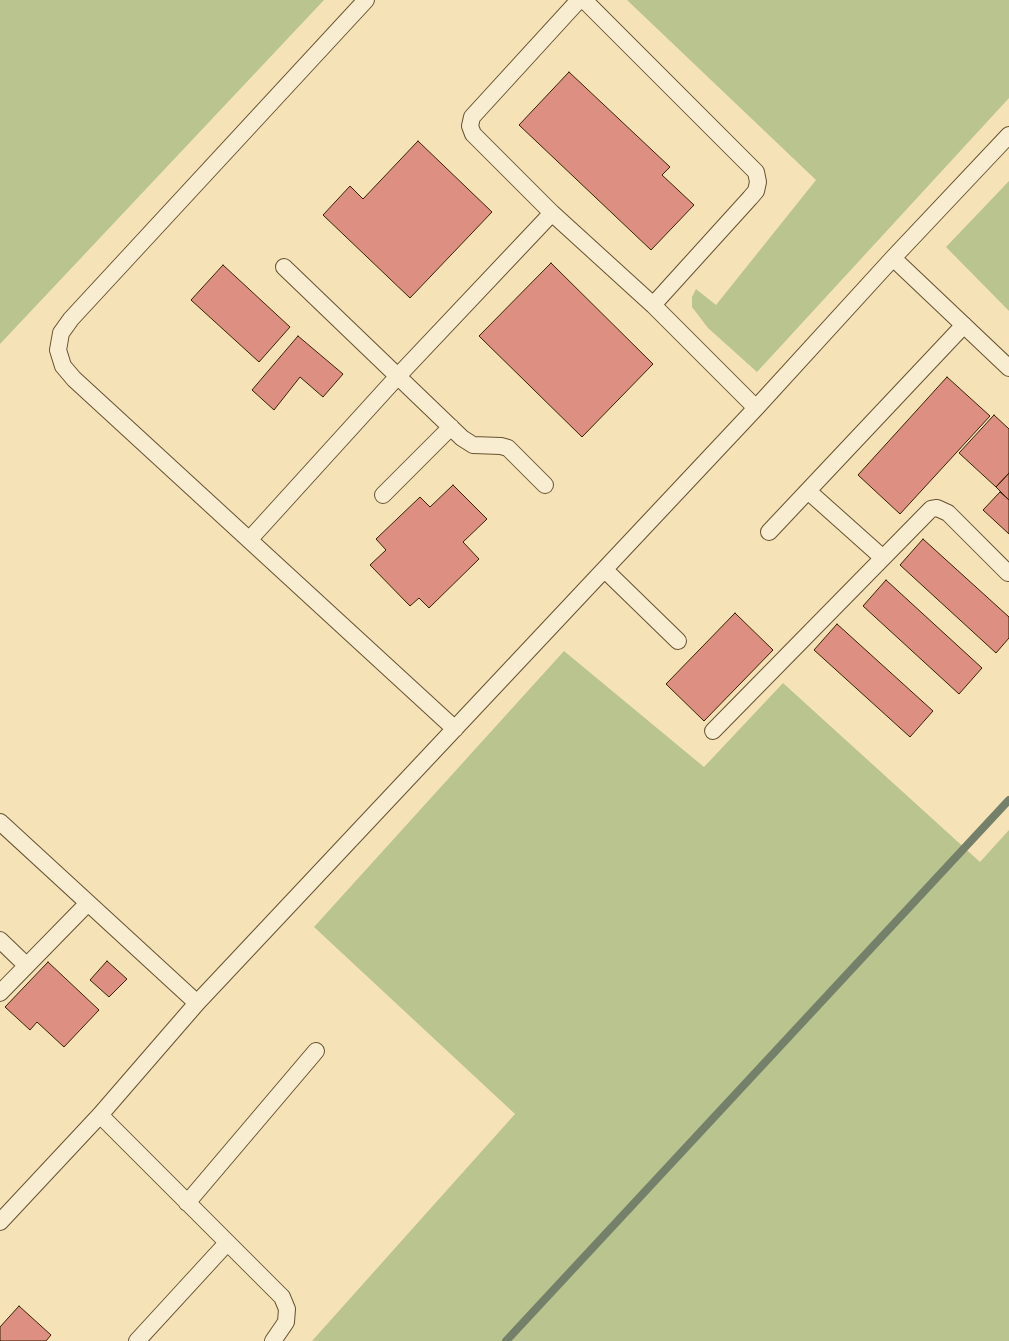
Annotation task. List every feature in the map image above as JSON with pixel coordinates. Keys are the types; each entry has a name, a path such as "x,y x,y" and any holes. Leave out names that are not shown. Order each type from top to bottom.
{"lane":[{"path":"366,0 71,319 61,333 58,350 63,366 74,379 455,729"},
{"path":"579,0 472,117 470,126 473,134 552,213 653,305 756,408"},
{"path":"584,0 756,172 758,182 756,191 653,305"},
{"path":"0,1222 100,1115 197,1003 605,570 893,258 1009,135"},
{"path":"249,540 398,376 552,213"},
{"path":"893,258 1009,368"},
{"path":"284,267 462,438 473,445 501,446 508,448 546,485"},
{"path":"769,532 964,325"},
{"path":"383,495 451,427"},
{"path":"808,491 883,558"},
{"path":"713,731 931,509 937,508 948,513 1008,573"},
{"path":"605,570 678,641"},
{"path":"0,822 197,1003"},
{"path":"0,993 88,902"},
{"path":"0,940 26,965"},
{"path":"187,1203 316,1051"},
{"path":"100,1115 282,1297 287,1309 286,1322 273,1341"},
{"path":"138,1341 227,1243"}],"green space":[{"path":"0,0 324,0 0,344"},
{"path":"627,0 1009,0 1009,98 757,372 708,328 692,307 692,297 696,289 716,305 816,180"},
{"path":"1009,181 1009,311 946,247"},
{"path":"564,651 704,767 783,683 980,862 1009,830 1009,1341 312,1341 515,1114 314,927"}],"building":[{"path":"569,72 670,167 662,175 694,205 651,250 519,125"},
{"path":"418,141 492,212 410,298 323,215 350,186 363,199"},
{"path":"551,263 653,364 582,437 479,336"},
{"path":"223,265 290,327 259,362 191,300"},
{"path":"298,336 343,374 323,397 300,377 274,410 252,390"},
{"path":"947,377 990,416 900,514 858,475"},
{"path":"994,415 1009,429 1009,473 996,487 959,453"},
{"path":"1009,473 1009,500 996,487"},
{"path":"453,485 487,519 463,542 479,559 429,608 419,598 410,606 370,565 386,550 376,539 420,497 430,507"},
{"path":"1000,492 1009,500 1009,534 983,510"},
{"path":"923,539 1009,617 1009,638 996,653 900,565"},
{"path":"886,580 982,668 959,694 863,606"},
{"path":"735,613 773,650 704,721 666,684"},
{"path":"837,624 933,711 910,737 814,650"},
{"path":"107,961 127,979 109,997 90,980"},
{"path":"48,962 99,1010 64,1047 37,1022 30,1030 5,1007"},
{"path":"19,1306 51,1335 46,1341 0,1341 0,1327"}],"waterway":[{"path":"506,1341 1009,800"}]}
